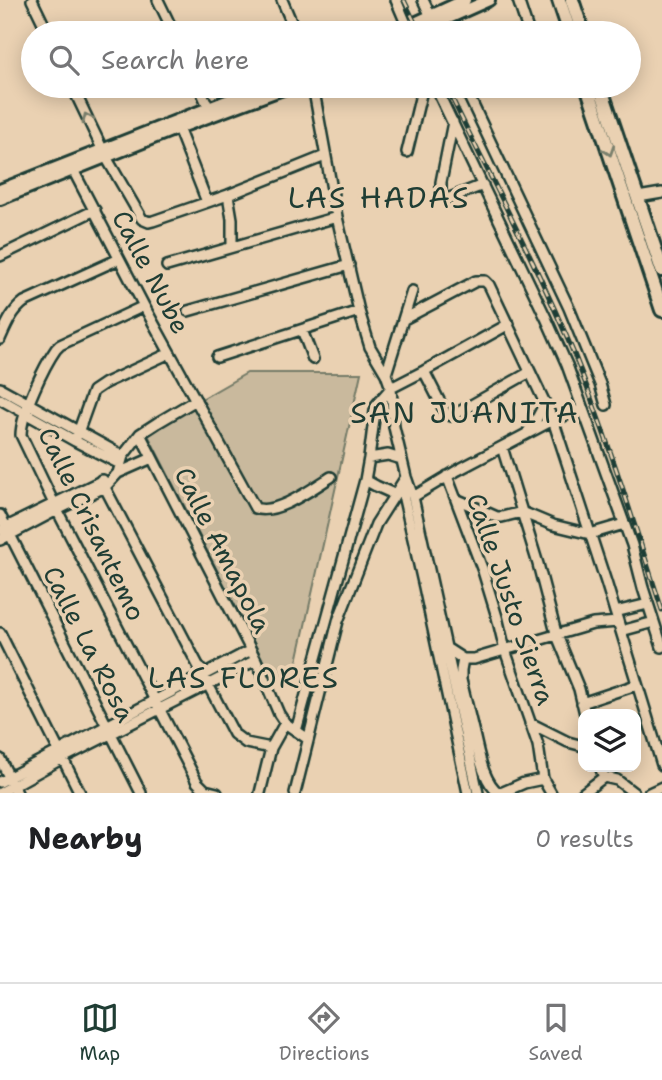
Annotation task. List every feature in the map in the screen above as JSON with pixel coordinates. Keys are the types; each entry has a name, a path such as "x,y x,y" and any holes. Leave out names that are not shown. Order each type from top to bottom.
{"highway":[{"path":"559,0 566,21"},
{"path":"572,0 579,21"},
{"path":"591,98 662,310"},
{"path":"604,98 662,270"}],"main road":[{"path":"437,21 449,4 465,0"},
{"path":"442,21 489,0"},
{"path":"104,153 178,128 240,98"},
{"path":"1,194 211,112 254,98"}],"street":[{"path":"32,0 42,21"},
{"path":"158,0 168,21"},
{"path":"282,0 291,21"},
{"path":"396,0 406,21"},
{"path":"423,0 434,21"},
{"path":"518,0 525,21"},
{"path":"78,98 104,153 142,219 146,221 153,221 228,195 325,156"},
{"path":"205,98 211,112"},
{"path":"315,98 337,216 359,311 370,347 386,374 390,388 394,427 413,497 428,586 478,793"},
{"path":"407,152 420,98"},
{"path":"441,98 567,365 632,545 662,647"},
{"path":"470,98 569,308 606,405"},
{"path":"453,122 441,194 447,199 483,186"},
{"path":"178,128 207,202"},
{"name":"Calle Nube","path":"72,167 144,306 255,508 268,510 294,499 331,477"},
{"path":"638,198 662,193"},
{"path":"228,195 232,219 232,247"},
{"path":"0,256 95,210"},
{"path":"167,266 337,216"},
{"path":"0,340 11,316 24,302 119,259"},
{"path":"188,312 349,265"},
{"path":"404,319 477,281 485,281 489,285 553,420 662,765"},
{"path":"386,374 412,291"},
{"name":"Calle Crisantemo","path":"144,306 60,345 27,408 21,430 22,439 197,782 205,790 217,793"},
{"path":"218,357 359,311"},
{"path":"296,731 365,480 377,404 390,388 509,324"},
{"path":"302,330 313,359"},
{"path":"76,436 93,391 170,353"},
{"path":"425,371 446,414 452,416 530,373"},
{"path":"0,388 27,408 76,436 118,468"},
{"path":"0,399 27,408"},
{"path":"0,540 5,530 103,484 118,468 140,434 196,400"},
{"path":"526,434 545,403"},
{"path":"413,497 553,420 583,409"},
{"name":"Calle Amapola","path":"140,434 256,660 279,713 285,723 308,739"},
{"path":"502,447 556,634 579,689 584,709"},
{"path":"369,458 388,455 401,459"},
{"path":"118,468 152,458"},
{"name":"Calle Justo Sierra","path":"447,476 483,571 505,650 540,752 543,778"},
{"path":"295,793 344,601 376,524 406,477"},
{"path":"365,480 376,486 397,490"},
{"path":"103,484 234,734 246,743 271,748"},
{"path":"397,490 460,693"},
{"path":"456,499 497,517 522,512 553,525 590,534 624,524"},
{"name":"Calle La Rosa","path":"0,515 5,530 141,793"},
{"path":"618,621 648,604"},
{"path":"446,648 463,659 474,659 593,624 618,621 654,622"},
{"path":"0,633 80,793"},
{"path":"207,680 251,650"},
{"path":"463,659 460,693 466,740 468,793"},
{"path":"0,793 10,784 61,754 157,704 256,660"},
{"path":"582,702 636,685"},
{"path":"260,793 271,748 285,723"},
{"path":"530,723 578,744"},
{"path":"466,740 494,790 500,793 543,778 551,793"},
{"path":"0,759 10,784"},
{"path":"583,793 602,772 617,779 634,793"}],"shaded area":[{"path":"247,373 361,373 292,684 272,678 146,431"}],"railway":[{"path":"404,0 414,21"},
{"path":"452,98 574,354 609,449 662,610"}],"district":[{"name":"LAS HADAS","path":"379,198"},
{"name":"SAN JUANITA","path":"465,413"},
{"name":"LAS FLORES","path":"244,678"}]}
